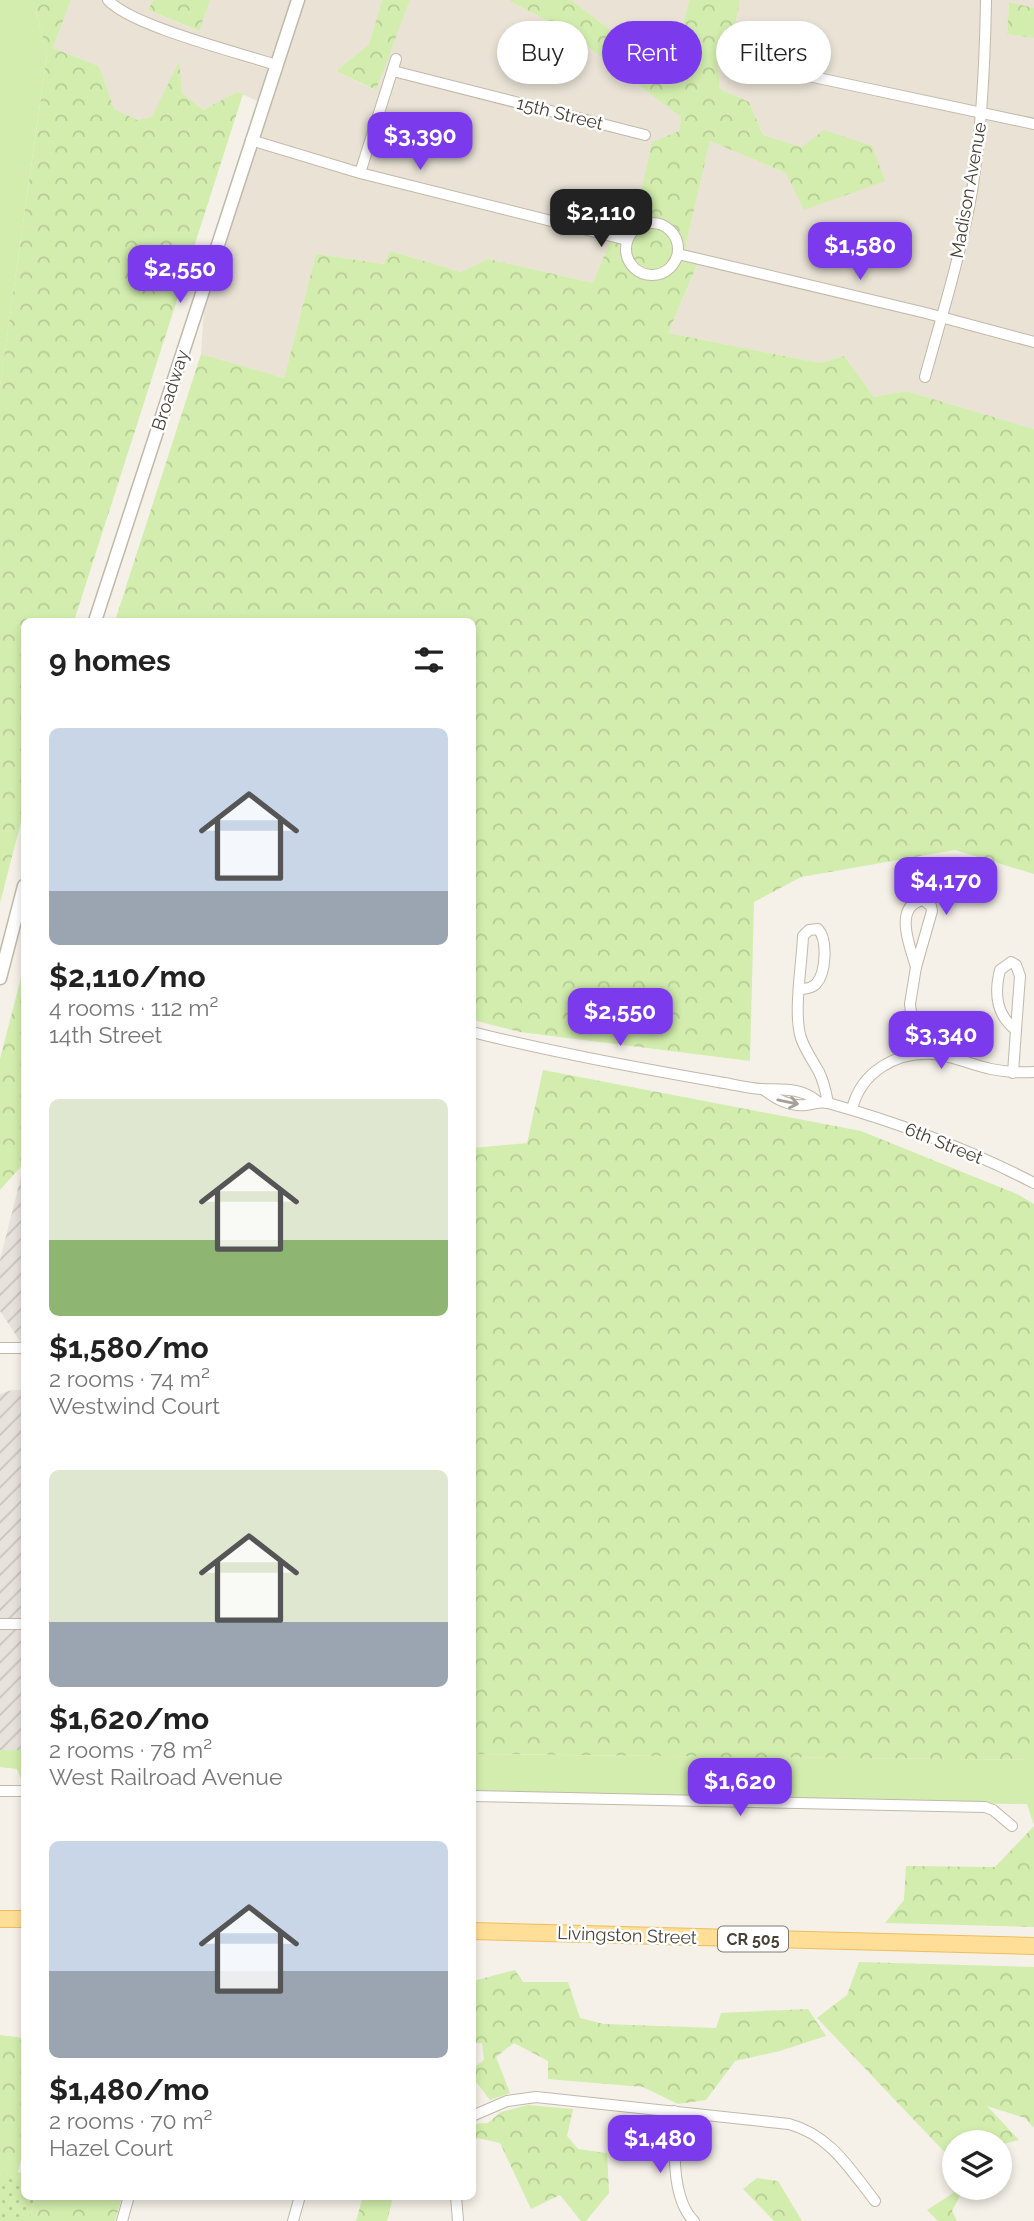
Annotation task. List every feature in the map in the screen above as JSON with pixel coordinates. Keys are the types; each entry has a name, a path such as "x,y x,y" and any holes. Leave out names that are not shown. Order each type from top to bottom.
{"main road":[{"path":"0,1919 21,1919"},
{"name":"Livingston Street","path":"476,1931 1034,1946"}],"street":[{"path":"108,0 146,22 276,65"},
{"name":"Broadway","path":"96,618 298,0"},
{"name":"Madison Avenue","path":"925,377 966,221 982,113 986,0"},
{"path":"360,173 396,59"},
{"name":"15th Street","path":"393,71 645,135"},
{"path":"831,81 1034,124"},
{"path":"251,141 360,173 627,240"},
{"path":"655,222 671,230 678,246 678,254 669,269 653,275 645,274 627,257 627,240 638,226 655,222"},
{"path":"678,254 1034,342"},
{"path":"916,968 905,923 914,903 923,900 931,906 932,911 916,968 910,1004 916,1054"},
{"path":"0,978 21,902"},
{"path":"800,989 812,987 821,976 824,944 818,929 809,930 803,936 800,989 800,1031 803,1043 821,1075 828,1103"},
{"path":"1013,1073 1020,976 1016,964 1011,962 1000,970 998,1000 1002,1016 1016,1030"},
{"name":"6th Street","path":"476,1033 526,1046 763,1089 779,1088 808,1094 817,1101 907,1126 1034,1183"},
{"path":"852,1110 855,1098 869,1077 890,1062 916,1054 942,1056 1013,1073 1034,1072"},
{"path":"0,1348 21,1348"},
{"path":"0,1624 21,1624"},
{"path":"0,1791 21,1791"},
{"path":"476,1796 985,1807 993,1810 1012,1826"},
{"path":"476,2114 508,2101 536,2097 789,2124 815,2133 834,2149 875,2201"},
{"path":"674,2111 676,2175 682,2199 694,2221"},
{"path":"122,2221 128,2200"},
{"path":"293,2221 299,2200"},
{"path":"456,2200 458,2221"}],"shaded area":[{"path":"71,0 153,0 148,10 198,31 210,0 382,0 369,44 336,71 375,90 410,0 508,0 548,21 497,21 497,84 588,84 588,47 602,58 602,84 637,84 681,117 679,131 652,142 631,237 613,235 593,283 488,259 461,272 390,251 384,264 316,254 284,378 201,354 204,308 266,105 237,92 203,110 182,93 178,63 152,118 137,120 114,110 99,66 53,48"},
{"path":"571,0 689,0 684,21 602,21 602,23"},
{"path":"740,0 1034,0 1034,8 1009,2 1007,34 1034,38 1034,429 906,391 874,397 844,356 820,363 668,333 701,257 685,248 710,141 786,173 802,147 763,135 749,102 720,89 720,84 831,84 831,21 736,21"},
{"path":"21,1177 21,1342 0,1311 0,1260"},
{"path":"21,1390 21,1750 0,1750 0,1394"}],"green space":[{"path":"0,0 40,0 36,11 47,54 0,386"},
{"path":"40,0 71,0 53,48 99,66 114,109 137,120 152,117 179,61 182,93 203,110 237,92 243,94 75,618 21,618 21,822 0,903 0,386 47,55 36,10"},
{"path":"153,0 210,0 199,31 148,10"},
{"path":"382,0 410,0 376,90 336,71 369,44"},
{"path":"508,0 571,0 602,23 602,58 588,47 588,21 548,21"},
{"path":"689,0 740,0 736,21 716,21 716,84 720,84 720,89 749,102 763,135 802,147 824,130 872,146 885,181 804,210 786,173 710,141 685,248 701,256 668,333 820,363 844,356 874,397 906,391 1034,429 1034,874 955,850 801,877 754,902 750,1061 520,1032 476,1021 476,618 116,618 201,354 284,378 316,254 384,264 390,251 461,272 488,259 593,283 613,234 631,236 652,142 679,131 681,117 637,84 702,84 702,21 684,21"},
{"path":"1009,2 1034,8 1034,38 1007,34"},
{"path":"21,978 21,1166 0,1190 0,1059"},
{"path":"543,1070 861,1131 1019,1195 1034,1204 1034,1760 476,1754 476,1148 527,1143"},
{"path":"0,1750 21,1750 21,1779 17,1769 0,1767"},
{"path":"476,1754 1034,1760 1034,1825 1027,1804 476,1797"},
{"path":"1034,1826 1034,1927 885,1923 904,1900 906,1866 995,1867"},
{"path":"859,1962 1034,1967 1034,2128 1025,2118 987,2106 1010,2130 942,2130 942,2149 817,2018 847,1995"},
{"path":"515,1970 523,1982 568,1982 580,2018 604,2024 716,2028 721,2013 808,2009 826,2036 780,2051 735,2061 706,2100 678,2104 643,2087 548,2079 548,2061 514,2043 496,2057 510,2093 490,2100 476,2082 476,2066 484,2060 482,2043 476,2043 476,1980"},
{"path":"0,2035 21,2038 21,2160 18,2172 21,2173 21,2178 0,2174"},
{"path":"528,2105 573,2109 567,2136 578,2149 607,2153 609,2193 586,2221 581,2221 560,2195 531,2209 500,2143 476,2139 476,2124 488,2123 501,2112"},
{"path":"1012,2133 1019,2140 1012,2142"},
{"path":"0,2174 21,2178 21,2200 35,2200 29,2221 0,2221"},
{"path":"757,2178 778,2181 802,2221 774,2221 743,2189"},
{"path":"35,2200 121,2200 115,2221 29,2221"},
{"path":"362,2200 392,2200 387,2221 356,2221"},
{"path":"942,2200 958,2200 952,2211 957,2221 938,2221 927,2210"}]}
